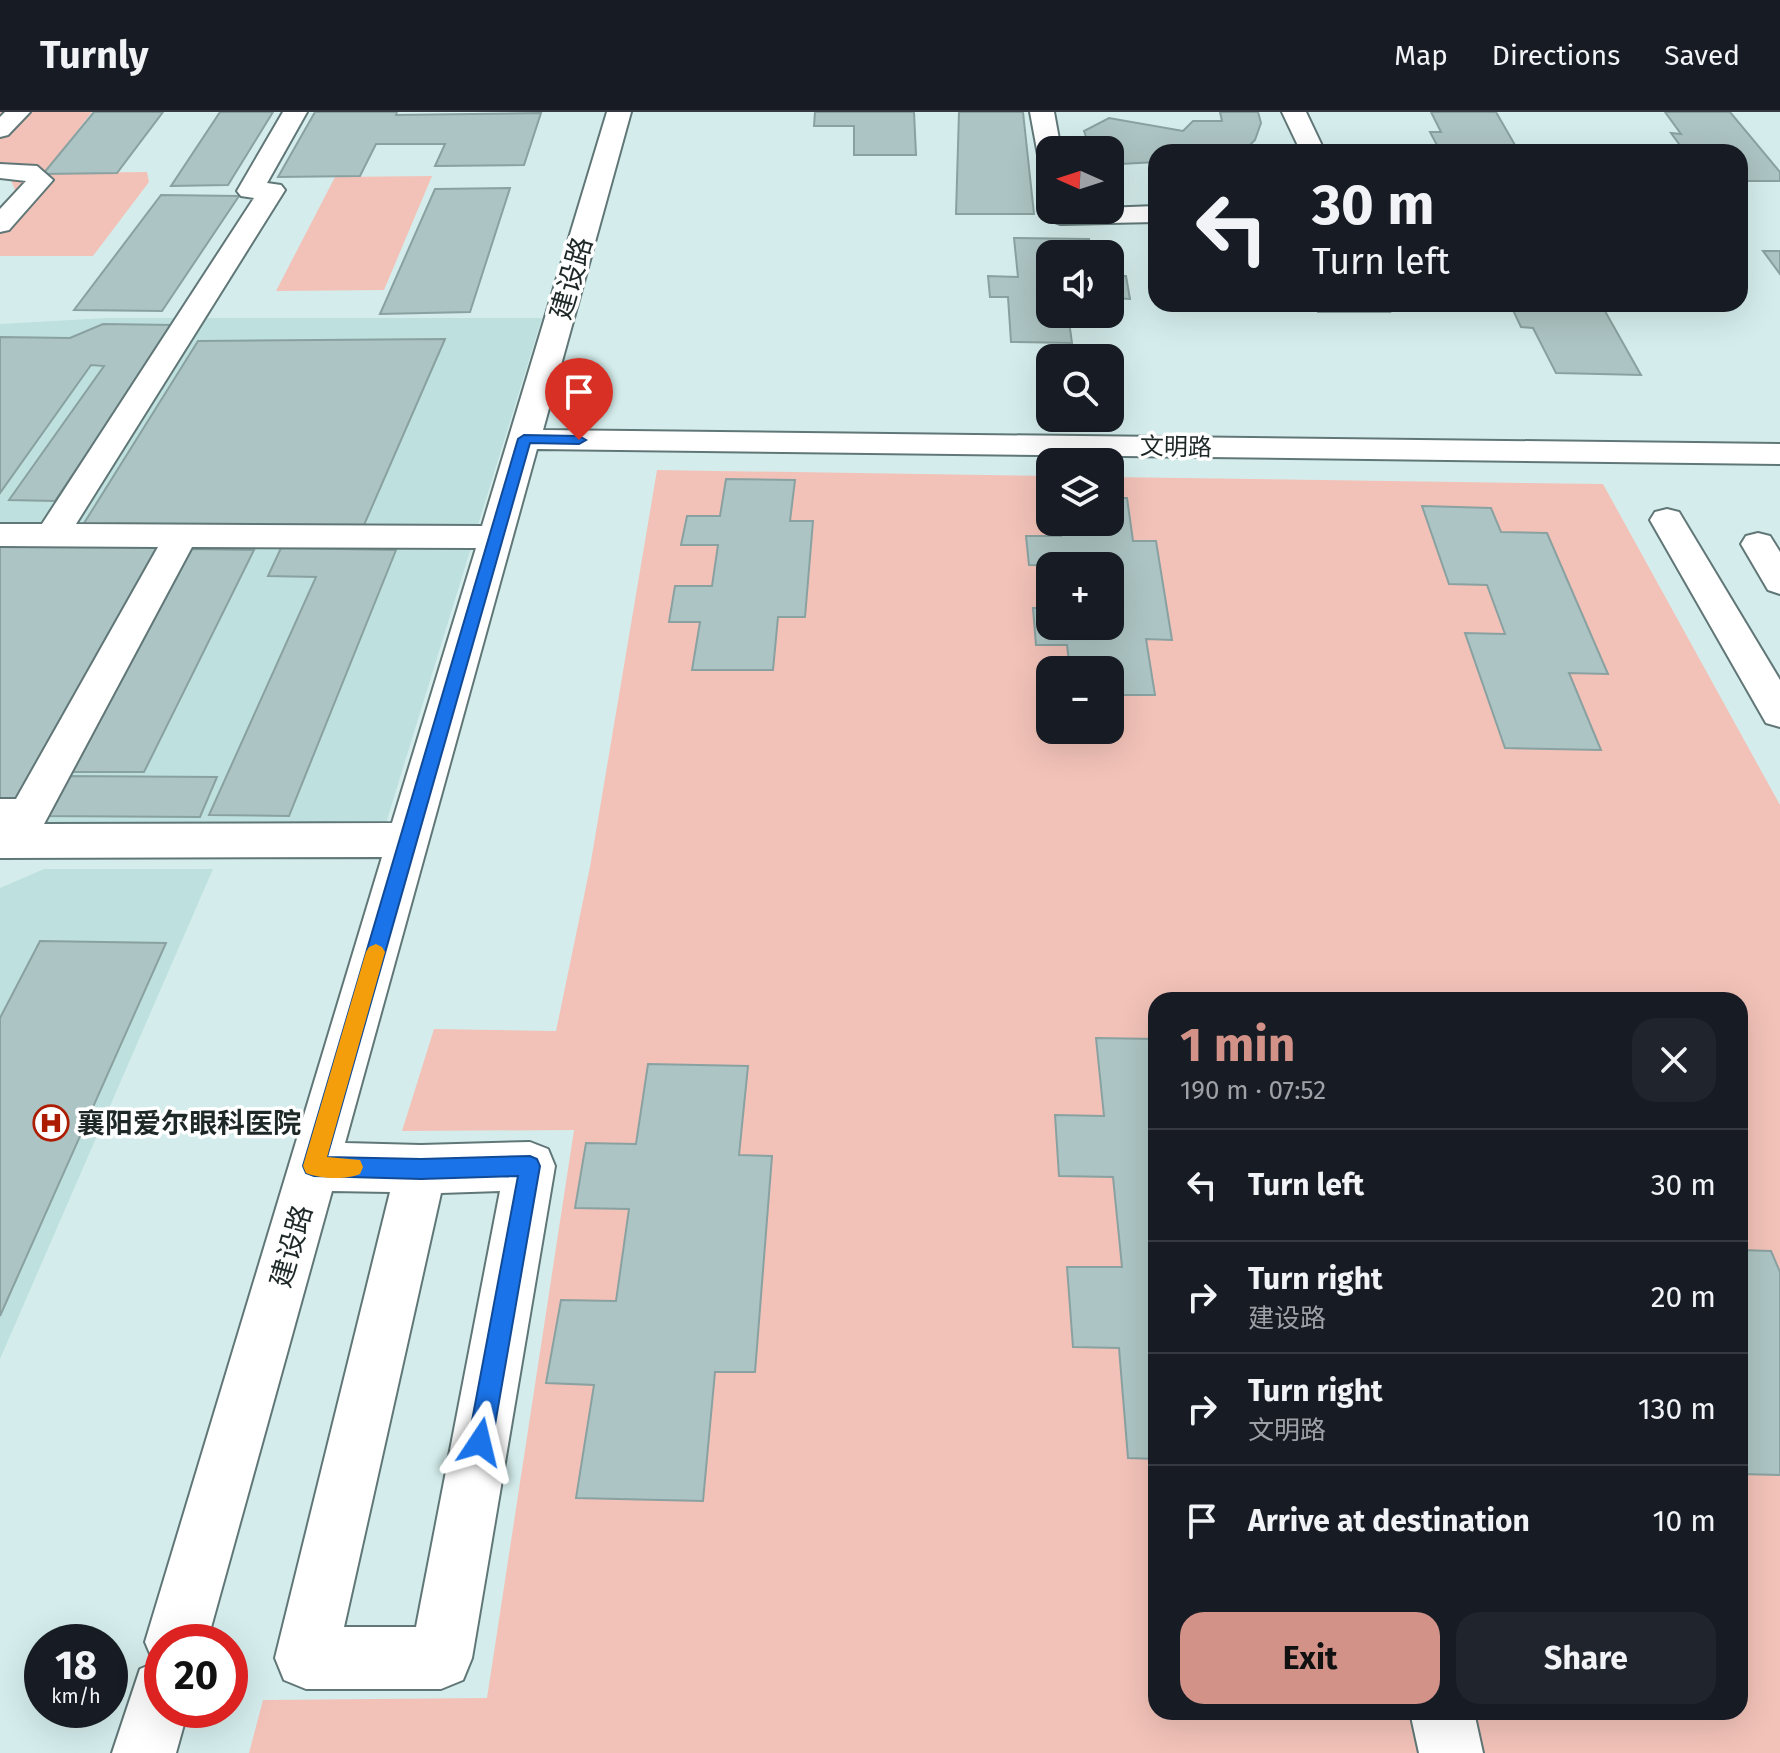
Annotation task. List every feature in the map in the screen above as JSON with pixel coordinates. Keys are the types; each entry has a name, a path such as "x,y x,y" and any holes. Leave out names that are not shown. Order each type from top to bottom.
{"street":[{"path":"0,130 18,112"},
{"path":"52,535 272,190 250,191 295,112"},
{"path":"1042,112 1046,136"},
{"path":"1294,112 1309,144"},
{"name":"建设路","path":"181,1624 619,113"},
{"path":"0,171 28,171 41,180 0,224"},
{"path":"1124,215 1148,214"},
{"name":"文明路","path":"524,439 1780,454"},
{"path":"1667,520 1780,713"},
{"path":"0,535 496,537"},
{"path":"0,815 28,816 181,536"},
{"path":"1758,544 1780,582"},
{"path":"0,841 408,840"},
{"path":"314,1166 421,1169 530,1166 441,1658 306,1658 421,1169"},
{"path":"1444,1720 1451,1753"},
{"path":"144,1753 151,1728"}],"shaded area":[{"path":"0,112 92,112 44,173 147,172 149,182 93,256 0,256 0,208 15,190 10,178 0,177"},
{"path":"432,176 384,290 276,291 335,177"},
{"path":"106,318 542,318 386,823 0,823 0,324"},
{"path":"657,470 1036,476 1036,536 1124,536 1124,477 1603,484 1780,805 1780,1753 249,1753 263,1700 487,1698 574,1130 402,1131 434,1029 556,1031 590,867"},
{"name":"襄阳爱尔眼科医院","path":"44,869 213,869 0,1359 0,888"}],"building":[{"path":"94,112 163,112 117,173 43,174"},
{"path":"220,112 273,112 228,185 171,186"},
{"path":"315,112 397,112 396,115 541,113 524,165 435,166 445,144 376,144 360,176 278,177"},
{"path":"815,112 914,112 916,155 854,155 854,126 814,126"},
{"path":"959,112 1023,112 1034,214 956,214"},
{"path":"1220,112 1258,112 1261,123 1251,144 1148,144 1148,162 1124,164 1124,136 1086,136 1084,131 1109,118 1183,131 1193,121 1222,121"},
{"path":"1431,112 1496,112 1514,144 1436,144 1430,132 1441,132"},
{"path":"1665,112 1730,112 1780,172 1780,181 1748,181 1748,144 1679,144 1671,133 1681,134"},
{"path":"510,188 470,312 380,314 435,189"},
{"path":"161,195 239,196 162,311 74,310"},
{"path":"1014,238 1089,239 1036,240 1036,328 1070,328 1072,343 1011,342 1008,297 990,297 988,276 1018,277"},
{"path":"1763,251 1780,251 1780,274"},
{"path":"1124,276 1126,276 1130,299 1124,299"},
{"path":"1514,312 1606,312 1641,375 1556,373 1533,328 1521,327"},
{"path":"103,324 173,325 55,501 9,500 104,366 91,365 0,493 0,337 70,338"},
{"path":"445,339 364,525 81,528 198,341"},
{"path":"726,479 795,480 790,521 813,521 805,617 778,617 773,670 692,670 700,622 669,622 675,586 712,586 718,545 681,545 687,516 720,516"},
{"path":"1124,498 1127,498 1133,541 1156,541 1172,640 1146,639 1155,695 1124,695 1124,656 1068,656 1067,645 1036,645 1033,608 1036,608 1036,640 1124,640 1124,552 1036,552 1036,565 1029,565 1026,536 1124,536"},
{"path":"1422,506 1491,508 1501,532 1547,533 1608,674 1569,673 1601,750 1505,748 1465,633 1505,634 1487,585 1449,584"},
{"path":"0,543 171,547 17,809 0,809"},
{"path":"281,548 396,550 289,816 209,815 316,577 268,576"},
{"path":"189,549 254,550 144,772 67,772"},
{"path":"61,776 217,777 200,817 39,816"},
{"name":"襄阳爱尔眼科医院","path":"40,941 166,943 0,1316 0,1018"},
{"path":"1096,1038 1148,1039 1148,1459 1128,1458 1119,1348 1073,1347 1067,1267 1122,1267 1113,1177 1059,1176 1055,1115 1104,1116"},
{"path":"648,1064 748,1066 739,1155 772,1156 755,1372 715,1372 703,1501 576,1498 594,1385 546,1383 561,1300 616,1301 629,1209 575,1208 586,1143 636,1144"},
{"path":"1748,1250 1771,1251 1780,1272 1780,1475 1748,1474"}],"slow traffic":[{"path":"353,1167 314,1166 376,952"}],"place":[{"name":"襄阳爱尔眼科医院","path":"51,1123"}],"route":[{"path":"480,1442 530,1166 421,1169 314,1166 524,439 579,440"}]}
